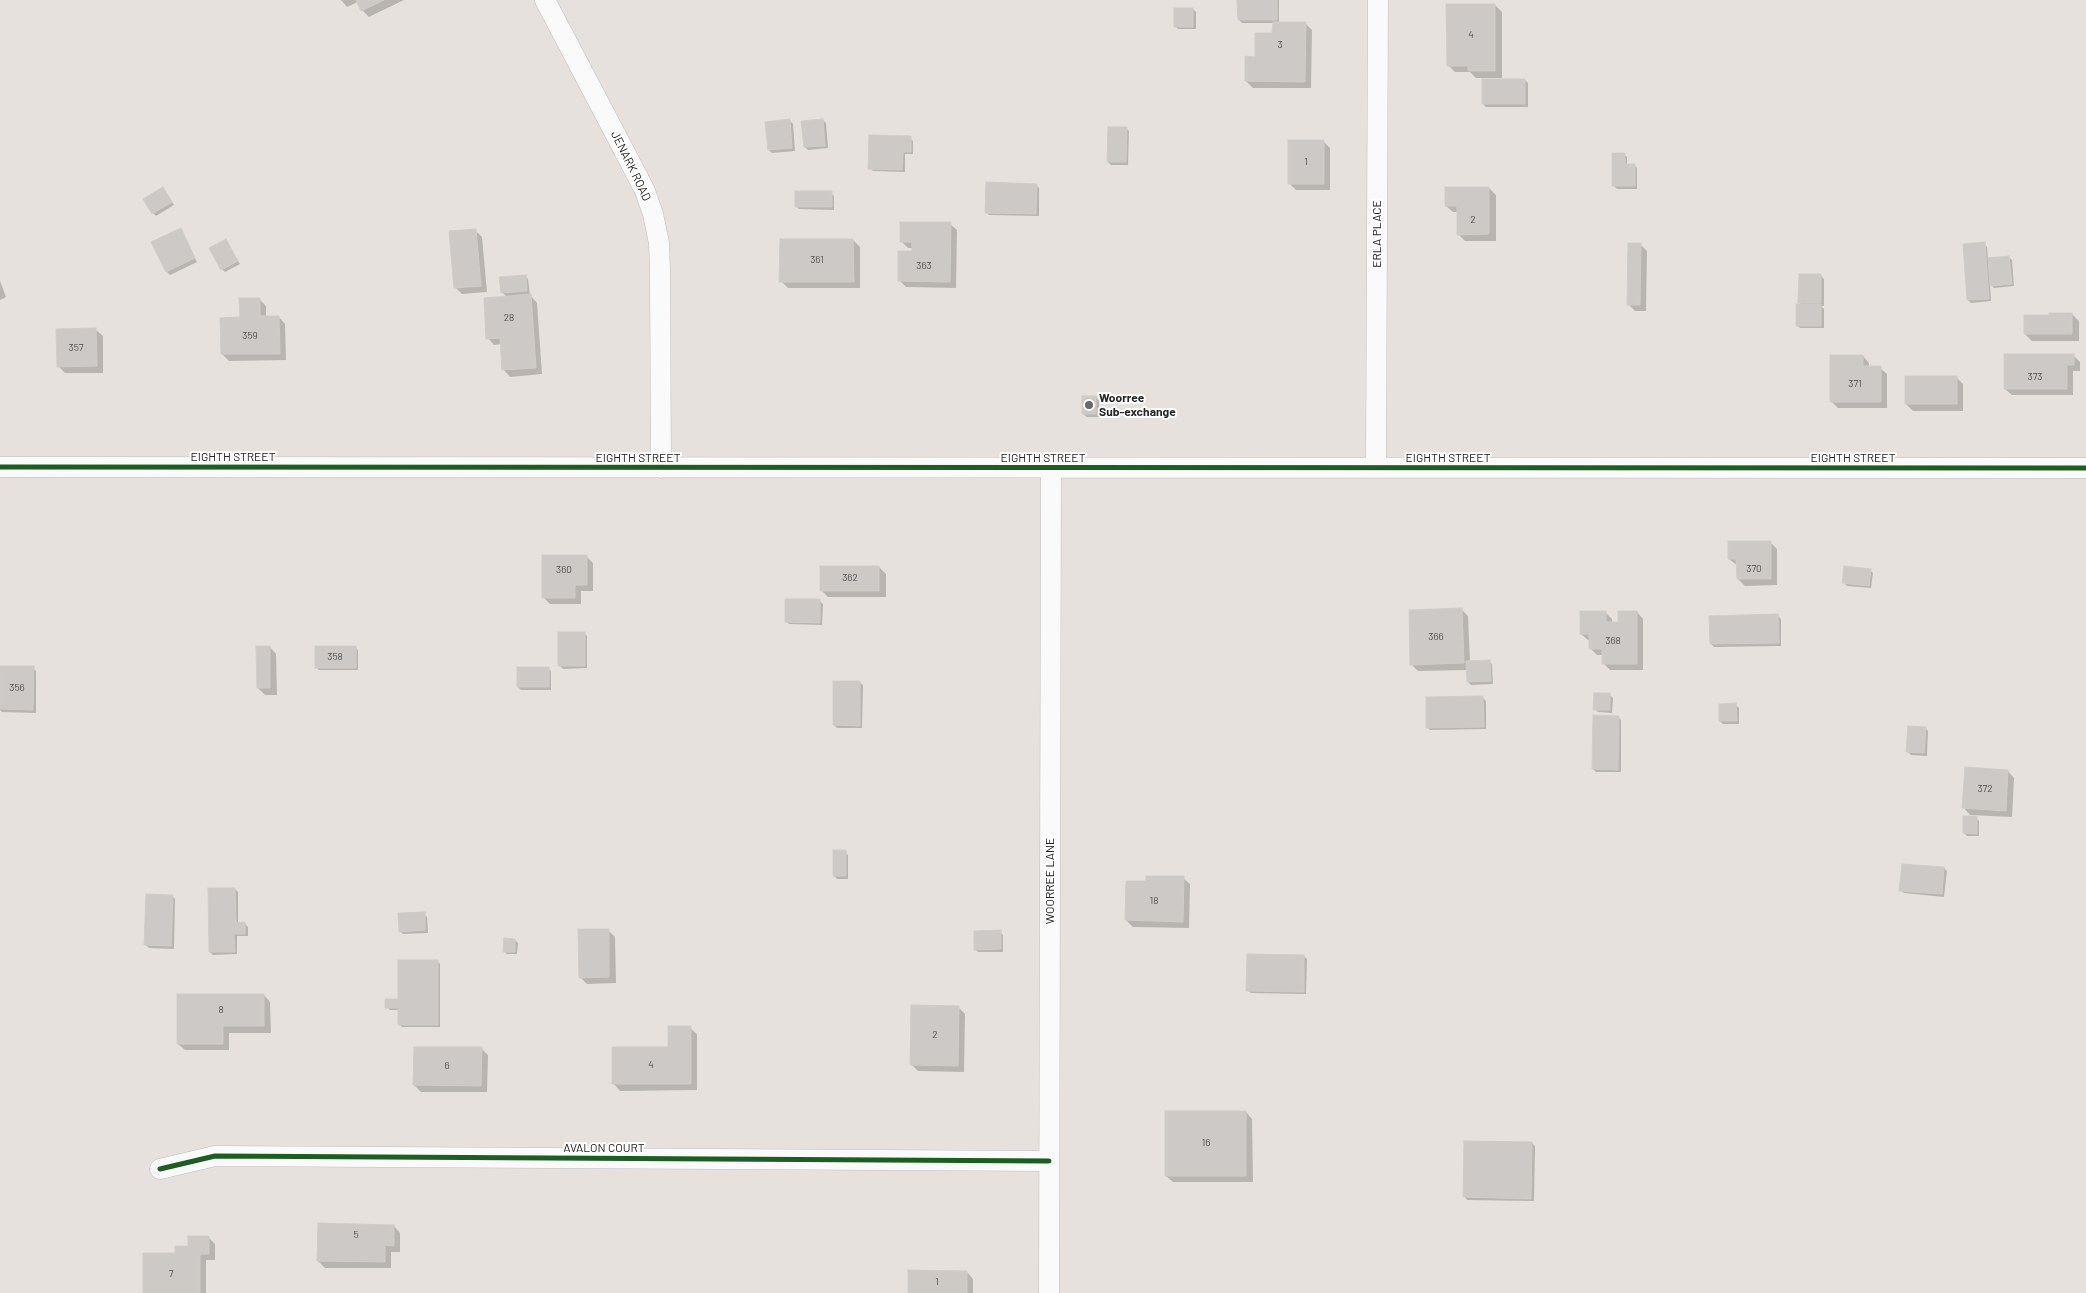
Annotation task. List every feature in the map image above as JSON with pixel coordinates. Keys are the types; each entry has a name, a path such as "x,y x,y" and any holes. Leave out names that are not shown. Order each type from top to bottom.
{"street":[{"name":"JENARK ROAD","path":"545,0 630,162 653,214 659,243 660,270 661,468"},
{"name":"ERLA PLACE","path":"1376,468 1378,0"},
{"name":"EIGHTH STREET","path":"0,467 2086,468"},
{"name":"WOORREE LANE","path":"1049,1293 1051,468"},
{"name":"AVALON COURT","path":"160,1169 215,1156 1049,1161"}],"building":[{"path":"356,0 384,0 361,11"},
{"path":"1237,0 1277,0 1277,20 1238,20"},
{"path":"1446,4 1495,4 1495,71 1468,71 1468,66 1447,66"},
{"path":"1174,8 1193,8 1193,27 1174,27"},
{"path":"1273,22 1306,22 1305,82 1245,81 1245,56 1255,57 1255,33 1272,33"},
{"path":"1482,79 1525,79 1525,104 1482,104"},
{"path":"790,119 792,148 768,150 765,122"},
{"path":"823,119 825,146 804,147 801,121"},
{"path":"1108,127 1127,127 1126,162 1107,162"},
{"path":"869,135 911,136 911,152 903,152 902,170 868,169"},
{"path":"1288,140 1324,140 1324,184 1288,184"},
{"path":"1612,153 1625,153 1625,164 1635,164 1635,186 1612,186"},
{"path":"986,182 1037,184 1036,214 985,213"},
{"path":"163,187 172,202 152,214 143,199"},
{"path":"1445,187 1489,187 1489,234 1457,235 1457,206 1445,206"},
{"path":"795,191 832,191 832,207 795,207"},
{"path":"900,222 951,222 950,282 898,281 898,251 912,251 912,242 900,242"},
{"path":"181,228 195,258 166,272 151,242"},
{"path":"476,229 481,286 454,288 449,231"},
{"path":"226,239 238,261 221,270 209,248"},
{"path":"780,239 853,239 854,282 779,282"},
{"path":"1985,242 1989,299 1967,300 1963,244"},
{"path":"1628,243 1641,243 1640,305 1627,305"},
{"path":"2009,256 2012,284 1990,286 1988,258"},
{"path":"1799,274 1821,274 1821,303 1798,303"},
{"path":"526,275 527,291 501,293 499,277"},
{"path":"531,294 536,368 502,370 500,338 486,339 484,298"},
{"path":"239,298 260,298 260,316 279,316 280,354 221,354 220,318 240,317"},
{"path":"1796,304 1821,304 1821,326 1796,326"},
{"path":"2049,313 2072,313 2072,334 2024,334 2024,315 2049,315"},
{"path":"96,328 97,366 57,367 56,329"},
{"path":"2004,354 2074,354 2074,365 2067,365 2067,389 2004,389"},
{"path":"1830,355 1863,355 1863,366 1881,366 1881,402 1830,402"},
{"path":"1905,376 1957,376 1957,404 1905,404"},
{"name":"Woorree Sub-exchange","path":"1082,396 1096,396 1096,414 1082,414"},
{"path":"1728,541 1771,541 1771,579 1737,579 1736,559 1728,559"},
{"path":"542,555 587,555 587,585 575,585 575,598 542,598"},
{"path":"820,566 879,566 879,591 820,591"},
{"path":"1844,566 1871,569 1869,586 1842,583"},
{"path":"785,599 820,599 820,623 785,622"},
{"path":"1462,608 1464,663 1410,665 1409,610"},
{"path":"1580,611 1606,611 1606,622 1618,622 1618,611 1637,611 1637,664 1602,664 1602,649 1589,649 1589,634 1580,634"},
{"path":"1778,614 1779,643 1710,644 1709,616"},
{"path":"558,632 585,632 585,666 558,666"},
{"path":"256,646 270,646 270,688 257,688"},
{"path":"315,646 356,646 356,668 315,668"},
{"path":"1490,660 1491,681 1467,682 1466,661"},
{"path":"0,666 34,666 33,710 0,709"},
{"path":"517,667 549,667 549,687 517,687"},
{"path":"833,681 860,681 860,726 833,725"},
{"path":"1594,693 1610,693 1610,710 1593,710"},
{"path":"1483,696 1484,727 1426,728 1426,697"},
{"path":"1736,703 1737,721 1719,721 1719,704"},
{"path":"1593,715 1619,716 1618,770 1592,769"},
{"path":"1908,726 1926,727 1924,753 1906,752"},
{"path":"1965,767 2008,770 2006,811 1962,808"},
{"path":"1963,816 1977,816 1977,834 1963,833"},
{"path":"833,850 846,850 846,876 833,876"},
{"path":"1902,864 1944,867 1942,894 1899,891"},
{"path":"1146,876 1184,876 1183,922 1125,920 1126,881 1146,881"},
{"path":"208,888 235,888 236,923 245,922 245,934 234,934 235,952 209,952"},
{"path":"146,894 173,895 171,946 144,945"},
{"path":"425,912 425,930 399,932 398,913"},
{"path":"578,929 609,929 609,977 579,978"},
{"path":"1001,930 1001,949 974,950 974,931"},
{"path":"504,938 515,939 515,952 503,952"},
{"path":"1247,954 1304,955 1304,992 1246,991"},
{"path":"398,960 438,960 438,1025 398,1025 398,1008 385,1008 385,999 398,999"},
{"path":"177,994 264,994 264,1026 223,1026 223,1044 177,1044"},
{"path":"911,1005 959,1006 958,1066 910,1065"},
{"path":"668,1026 691,1026 691,1084 612,1084 612,1047 668,1047"},
{"path":"414,1047 482,1047 481,1086 413,1085"},
{"path":"1165,1111 1246,1111 1246,1176 1165,1176"},
{"path":"1464,1141 1532,1142 1531,1199 1463,1197"},
{"path":"318,1223 394,1225 394,1246 385,1245 385,1262 317,1261"},
{"path":"188,1236 209,1236 209,1254 200,1254 200,1293 143,1293 143,1253 175,1253 175,1246 188,1246"},
{"path":"908,1270 967,1271 967,1293 908,1293"}],"cycle path":[{"path":"0,467 2086,468"},
{"path":"160,1169 215,1156 1049,1161"}],"place":[{"name":"Woorree Sub-exchange","path":"1089,405"}]}
